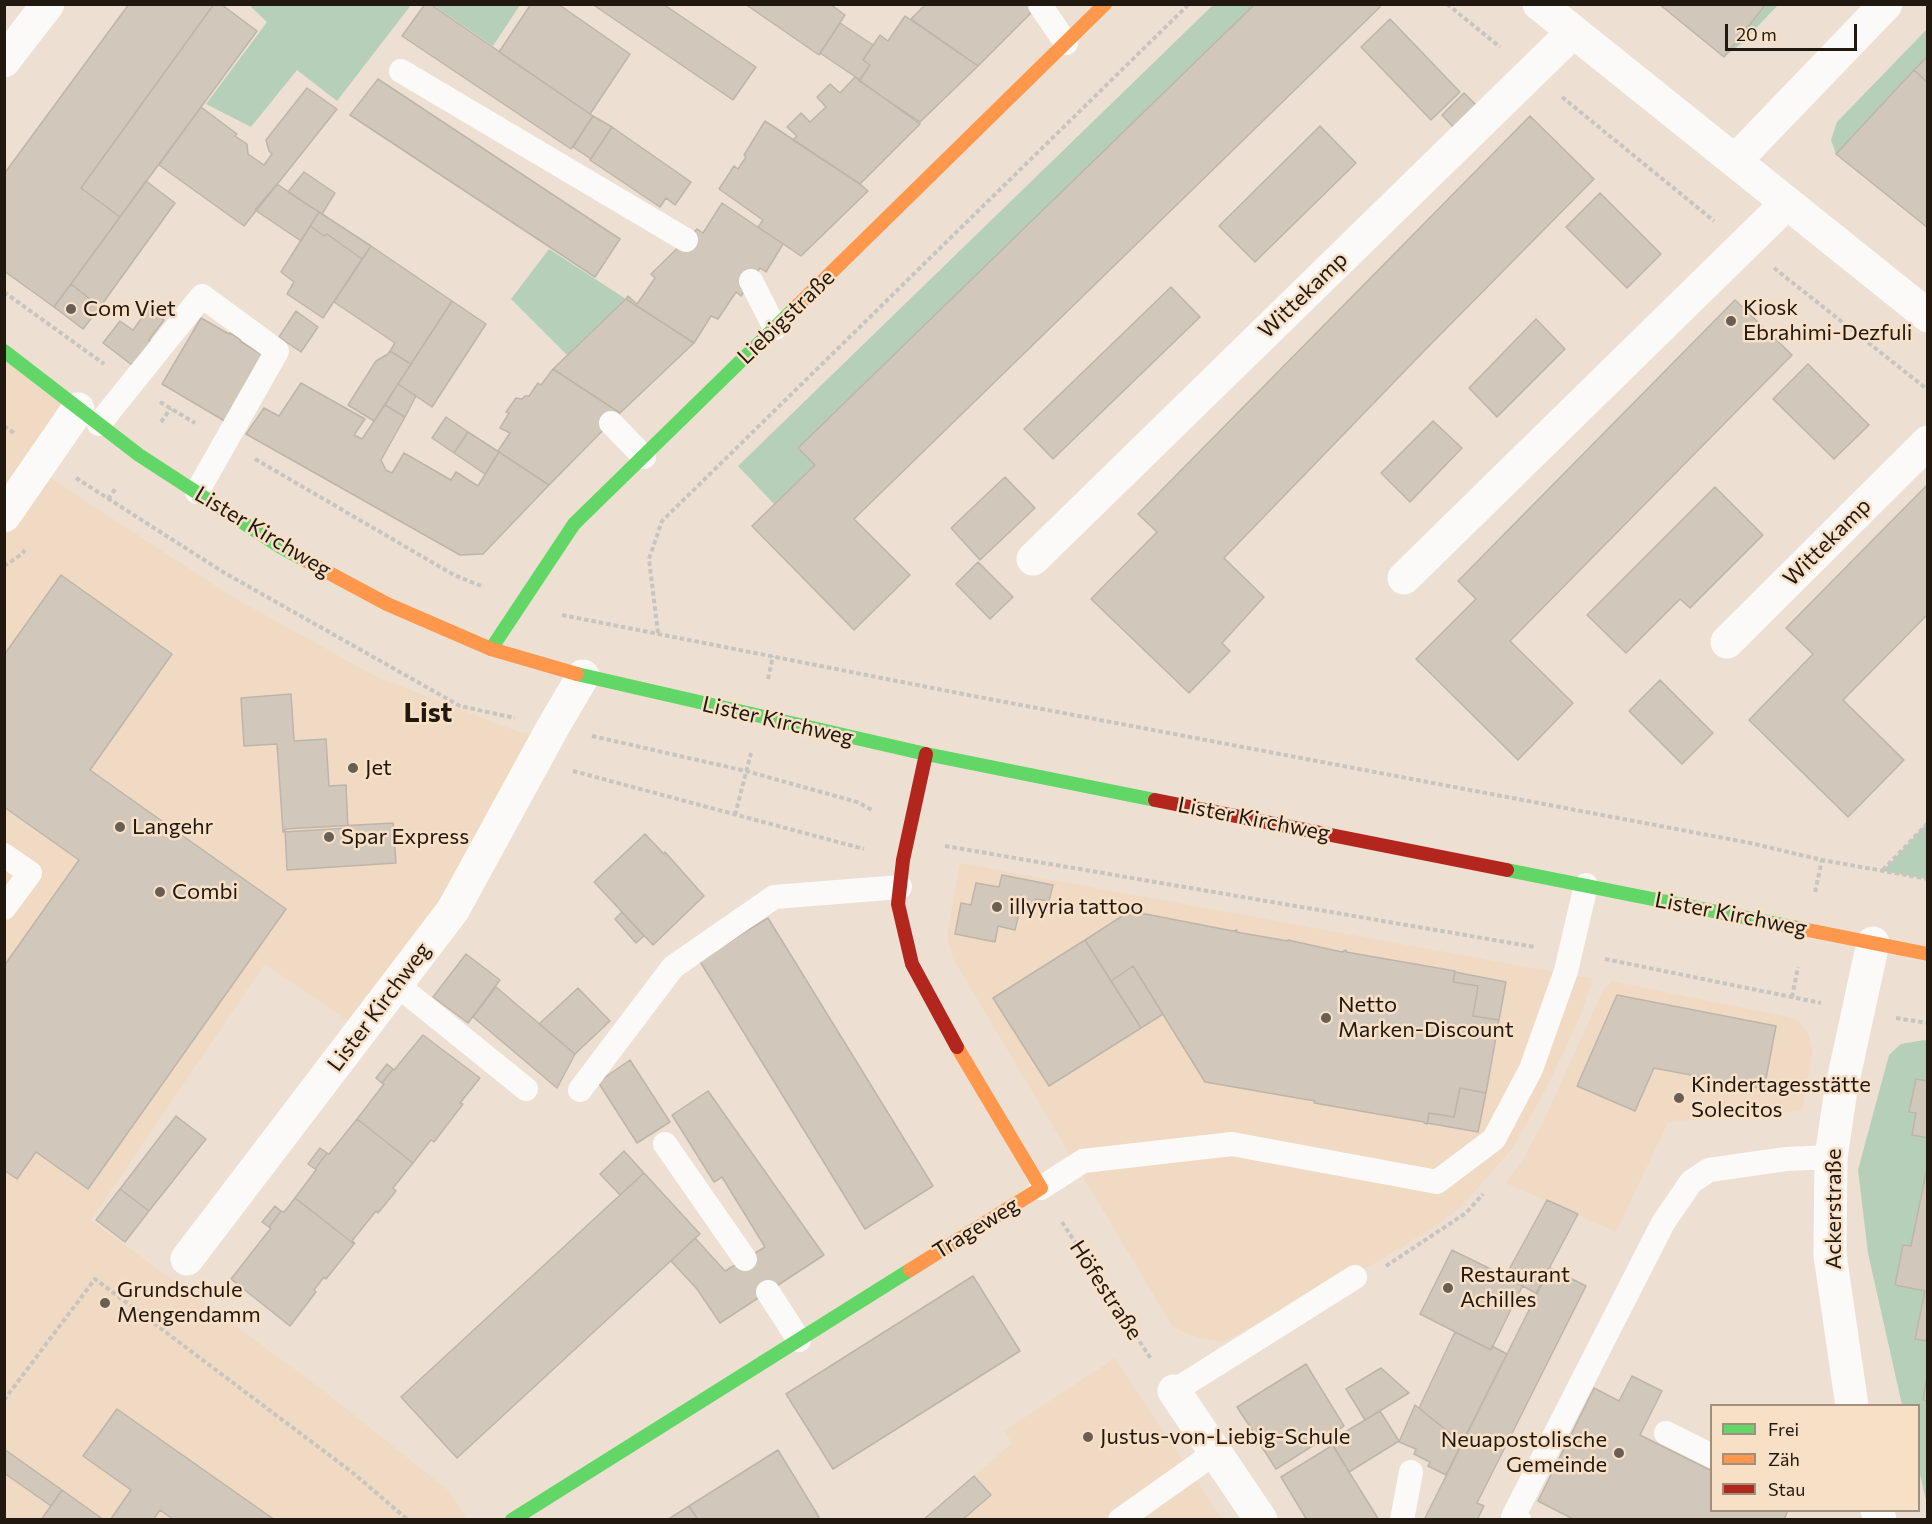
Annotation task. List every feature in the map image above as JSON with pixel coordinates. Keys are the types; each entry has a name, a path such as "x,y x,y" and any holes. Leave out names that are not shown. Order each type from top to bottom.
{"street":[{"path":"4,61 48,4"},
{"name":"Liebigstraße","path":"491,649 574,524 1105,4"},
{"path":"1539,4 1928,316"},
{"path":"1735,160 1886,4"},
{"name":"Wittekamp","path":"1033,559 1573,32"},
{"path":"1404,578 1786,204"},
{"name":"Lister Kirchweg","path":"4,351 139,454 279,546 387,604 491,649 583,676 926,754 1928,954"},
{"path":"4,516 46,457 88,416"},
{"name":"Wittekamp","path":"1727,642 1928,442"},
{"name":"Lister Kirchweg","path":"187,1259 453,910 583,676"},
{"name":"Trageweg","path":"526,1516 1041,1188 963,1058 912,964 898,904 903,860 926,754"},
{"name":"Ackerstraße","path":"1852,1404 1830,1255 1831,1157 1841,1090 1873,944"},
{"path":"1174,1391 1261,1520"}],"lane":[{"path":"1040,5 1066,43"},
{"path":"401,71 686,240"},
{"path":"751,281 775,328"},
{"path":"88,416 132,384 202,296 277,351 197,492"},
{"path":"611,423 644,456"},
{"path":"4,855 30,873 4,908"},
{"path":"1041,1188 1083,1161 1232,1144 1437,1182 1494,1139 1531,1069 1566,971 1586,885"},
{"path":"580,1090 673,967 774,897 900,887"},
{"path":"396,984 526,1089"},
{"path":"665,1143 745,1259"},
{"path":"1519,1520 1513,1517 1663,1223 1691,1182 1709,1170 1786,1159 1831,1157"},
{"path":"1174,1391 1355,1277"},
{"path":"768,1292 799,1340"},
{"path":"1666,1433 1710,1455"},
{"path":"1120,1520 1216,1452"},
{"path":"1402,1520 1411,1472"}],"path":[{"path":"658,633 649,559 662,521 1189,4"},
{"path":"1447,4 1743,245 1928,390"},
{"path":"4,292 132,384 226,443 454,575 561,615 1928,879"},
{"path":"4,426 108,499 224,572 460,706 747,771 857,802 940,846 1571,953 1928,1023"},
{"path":"4,566 22,554"},
{"path":"535,761 903,860"},
{"path":"735,815 747,771"},
{"path":"1883,870 1928,823"},
{"name":"Höfestraße","path":"1041,1188 1137,1340 1174,1391"},
{"path":"4,1400 95,1279 353,1473 408,1520"}],"shaded area":[{"path":"5,351 78,409 5,516"},
{"path":"40,471 231,596 377,677 519,732 548,736 361,1030 265,964 91,1220 319,1387 449,1491 467,1519 5,1520 4,520"},
{"path":"960,863 1593,979 1580,1017 1525,1127 1510,1151 1461,1207 1381,1260 1223,1342 1202,1339 1172,1326 952,957 947,934"},
{"name":"Kindertagesstätte Solecitos","path":"1612,981 1788,1017 1798,1021 1809,1035 1813,1051 1802,1111 1668,1122 1616,1232 1506,1183 1522,1161 1543,1122 1604,988"},
{"name":"Justus-von-Liebig-Schule","path":"1115,1358 1222,1519 923,1520 1012,1443 1004,1431"}],"green space":[{"path":"249,5 411,5 337,101 297,70 251,127 206,104 267,22"},
{"path":"433,5 520,5 493,46"},
{"path":"1213,5 1255,5 798,448 815,465 774,504 738,466"},
{"path":"1766,5 1778,5 1742,43 1724,57"},
{"path":"1927,29 1927,58 1836,154 1831,140 1837,122"},
{"path":"549,249 626,299 567,355 511,299"},
{"path":"1927,823 1927,879 1883,871"},
{"path":"1927,1041 1927,1505 1920,1474 1920,1404 1902,1404 1868,1253 1858,1170 1889,1055 1901,1044"}],"building":[{"path":"129,4 214,4 81,188 120,217 54,307 4,271 4,174"},
{"path":"214,4 221,4 257,31 120,217 81,188"},
{"path":"425,4 430,4 593,116 571,149 402,36"},
{"path":"531,4 558,4 630,54 590,114 499,52"},
{"path":"592,4 663,4 756,67 733,100"},
{"path":"745,4 830,4 845,15 819,55"},
{"path":"926,4 1040,4 978,66 911,19"},
{"path":"1255,4 1377,4 1380,7 854,519 910,575 854,630 752,526 815,465 798,448"},
{"path":"1659,4 1766,4 1724,57"},
{"path":"905,16 978,66 920,122 859,81 870,65 863,60 880,35 888,41"},
{"path":"1390,19 1460,92 1431,120 1361,47"},
{"path":"840,23 873,45 863,60 870,65 860,80 820,53"},
{"path":"1928,56 1928,83 1914,70"},
{"path":"1914,70 1928,83 1928,228 1836,154"},
{"path":"855,77 920,124 860,184 793,140 797,136 787,127 801,113 810,122 826,107 817,97 830,84 840,93"},
{"path":"378,79 620,239 595,277 350,115"},
{"path":"307,88 337,109 244,226 159,165 201,107 237,134 235,136 247,144 248,154 264,165 272,154 266,140"},
{"path":"1464,93 1478,107 1456,130 1442,115"},
{"path":"593,116 612,127 591,159 573,147"},
{"path":"1530,116 1594,179 1224,558 1264,597 1222,643 1230,651 1189,693 1091,599 1157,532 1138,514"},
{"path":"765,121 868,191 801,256 758,227 763,220 719,189 734,166 738,169"},
{"path":"1320,126 1356,163 1255,262 1219,226"},
{"path":"612,127 691,182 675,205 666,198 660,207 590,160"},
{"path":"304,172 335,193 322,214 288,192"},
{"path":"146,181 175,203 100,307 71,284"},
{"path":"277,184 319,212 301,241 255,210"},
{"path":"1600,193 1661,254 1627,288 1566,227"},
{"path":"722,203 783,244 766,272 760,268 741,296 736,292 718,319 711,316 694,343 626,299 628,296 637,304 655,278 651,274 697,229 703,233"},
{"path":"319,212 371,246 362,259 327,234 324,236 310,226"},
{"path":"310,226 324,236 327,234 362,259 323,318 287,294 294,282 281,272"},
{"path":"371,246 452,301 411,364 390,351 395,343 334,302"},
{"path":"71,284 100,307 83,329 54,307"},
{"path":"1171,287 1200,317 1053,459 1024,429"},
{"path":"626,299 694,343 620,413 553,369"},
{"path":"1735,300 1792,355 1510,641 1573,703 1518,760 1416,659 1476,599 1458,581"},
{"path":"452,301 486,324 432,407 398,384"},
{"path":"149,308 164,320 132,365 103,343 120,321 133,330"},
{"path":"296,311 318,327 301,352 279,337"},
{"path":"201,318 230,333 267,358 228,423 162,384"},
{"path":"1536,319 1565,349 1497,417 1469,388"},
{"path":"390,351 411,364 374,421 348,405 376,361"},
{"path":"1808,364 1869,425 1834,459 1773,399"},
{"path":"553,369 620,413 549,485 498,451 510,433 500,428 509,413 506,412 516,398 522,399 529,396 538,383 541,385"},
{"path":"301,383 365,419 354,435 362,439 385,405 405,417 381,460 386,470 392,473 404,453 451,480 456,472 478,486 499,452 549,485 483,554 460,555 246,434 264,408 279,416"},
{"path":"398,384 416,396 405,417 385,405"},
{"path":"446,417 468,432 454,453 432,438"},
{"path":"1433,421 1462,448 1410,502 1381,473"},
{"path":"468,432 499,452 485,474 454,453"},
{"path":"1005,477 1035,508 980,560 951,528"},
{"path":"1928,484 1928,614 1843,700 1904,760 1848,817 1749,720 1813,654 1786,628"},
{"path":"1715,487 1763,535 1690,608 1680,599 1626,653 1587,615"},
{"path":"978,562 1013,597 990,619 956,584"},
{"name":"Combi","path":"61,575 172,654 90,770 286,909 88,1189 36,1152 17,1179 4,1170 4,966 79,860 4,807 4,655"},
{"path":"1660,680 1713,733 1682,764 1629,711"},
{"path":"291,694 294,741 326,739 329,786 346,785 348,828 283,832 277,744 244,746 241,698"},
{"path":"393,823 396,863 287,870 285,829"},
{"path":"645,834 664,854 665,852 704,896 653,945 594,882"},
{"name":"illyyria tattoo","path":"1002,875 1053,885 1049,901 1035,899 1032,912 1020,909 1015,930 998,926 995,942 955,934 961,903 971,905 976,883 999,887"},
{"name":"Netto Marken-Discount","path":"1130,911 1342,952 1346,950 1346,952 1455,971 1453,982 1478,986 1473,1016 1499,1020 1486,1093 1460,1088 1454,1117 1429,1113 1427,1124 1205,1082 1133,966 1111,981 1085,940"},
{"path":"622,912 644,936 636,943 615,919"},
{"path":"768,918 933,1186 865,1229 699,960"},
{"path":"1085,940 1141,1028 1049,1086 993,998"},
{"path":"466,954 500,980 468,1023 433,997"},
{"path":"1133,966 1163,1014 1141,1028 1111,981"},
{"path":"1455,972 1506,982 1499,1020 1473,1016 1478,986 1453,982"},
{"path":"496,987 575,1054 557,1088 473,1017"},
{"path":"578,988 610,1021 575,1054 539,1024"},
{"path":"1617,995 1776,1026 1764,1089 1654,1068 1635,1111 1577,1086"},
{"path":"423,1035 480,1078 434,1142 431,1140 413,1163 357,1119 393,1069"},
{"path":"630,1060 670,1122 637,1143 598,1082"},
{"path":"387,1064 393,1069 382,1083 376,1078"},
{"path":"1916,1079 1928,1081 1928,1138 1912,1135 1916,1113 1909,1112"},
{"path":"1460,1088 1486,1093 1478,1132 1427,1123 1429,1113 1454,1117"},
{"path":"708,1091 824,1255 720,1323 697,1289 671,1261 695,1238 725,1271 765,1247 722,1177 714,1182 672,1115"},
{"path":"176,1116 206,1139 149,1211 120,1189"},
{"path":"357,1119 413,1163 393,1188 396,1191 378,1213 376,1211 352,1241 354,1244 295,1198 327,1153 329,1154"},
{"path":"320,1148 327,1153 315,1169 308,1164"},
{"path":"624,1151 644,1173 620,1195 600,1174"},
{"path":"1928,1163 1928,1341 1915,1339 1925,1291 1895,1285 1903,1245 1911,1246"},
{"path":"644,1173 700,1234 457,1458 401,1397"},
{"path":"120,1189 149,1211 125,1242 96,1220"},
{"path":"295,1198 354,1244 326,1279 324,1277 314,1290 316,1292 290,1326 231,1279 271,1228 269,1227 281,1211 284,1212"},
{"path":"1547,1200 1578,1214 1536,1293 1505,1277"},
{"path":"275,1206 281,1211 269,1227 262,1222"},
{"path":"1452,1250 1523,1285 1491,1350 1420,1314"},
{"path":"1550,1268 1586,1286 1477,1503 1484,1506 1477,1520 1424,1520"},
{"path":"973,1276 1020,1351 833,1469 786,1394"},
{"path":"1455,1332 1491,1350 1492,1346 1507,1354 1462,1443 1419,1408"},
{"path":"1306,1364 1344,1426 1276,1469 1260,1444 1256,1445 1251,1436 1254,1433 1237,1407"},
{"path":"1381,1368 1409,1393 1365,1420 1346,1389"},
{"name":"Neuapostolische Gemeinde","path":"1632,1376 1662,1391 1640,1435 1710,1470 1710,1512 1787,1512 1784,1520 1575,1520 1538,1501 1594,1388 1619,1401"},
{"path":"1928,1376 1928,1401 1923,1400"},
{"path":"1415,1405 1462,1443 1446,1475 1428,1466 1430,1462 1414,1454 1416,1449 1399,1442"},
{"path":"117,1409 275,1520 174,1520 160,1510 153,1520 110,1520 131,1490 83,1456"},
{"path":"1380,1411 1399,1441 1349,1472 1330,1441"},
{"path":"1333,1445 1379,1520 1307,1520 1281,1477"},
{"path":"4,1449 62,1490 51,1506 4,1473"},
{"path":"778,1450 819,1517 816,1520 698,1520 689,1506"},
{"path":"974,1476 991,1495 962,1520 923,1520"},
{"path":"62,1490 104,1520 41,1520"},
{"path":"689,1506 698,1520 667,1520"}],"traffic: fast":[{"path":"491,649 574,524 797,306"},
{"path":"4,351 139,455 279,546 303,559"},
{"path":"577,674 926,754 1155,800"},
{"path":"1507,870 1798,928"},
{"path":"512,1520 910,1270"}],"traffic: slow":[{"path":"797,306 1105,4"},
{"path":"303,559 387,604 491,649 577,674"},
{"path":"1798,928 1928,954"},
{"path":"910,1270 1041,1188 957,1047"}],"traffic: jam":[{"path":"926,754 903,860 898,904 912,964 957,1047"},
{"path":"1155,800 1507,870"}],"place":[{"name":"Com Viet","path":"71,309"},
{"name":"Kiosk Ebrahimi-Dezfuli","path":"1731,321"},
{"name":"Jet","path":"353,768"},
{"name":"Langehr","path":"120,827"},
{"name":"Spar Express","path":"329,837"},
{"name":"Combi","path":"160,892"},
{"name":"illyyria tattoo","path":"997,907"},
{"name":"Netto Marken-Discount","path":"1326,1018"},
{"name":"Kindertagesstätte Solecitos","path":"1679,1098"},
{"name":"Restaurant Achilles","path":"1448,1288"},
{"name":"Grundschule Mengendamm","path":"105,1303"},
{"name":"Justus-von-Liebig-Schule","path":"1088,1437"},
{"name":"Neuapostolische Gemeinde","path":"1619,1453"}],"district":[{"name":"List","path":"428,713"}]}
